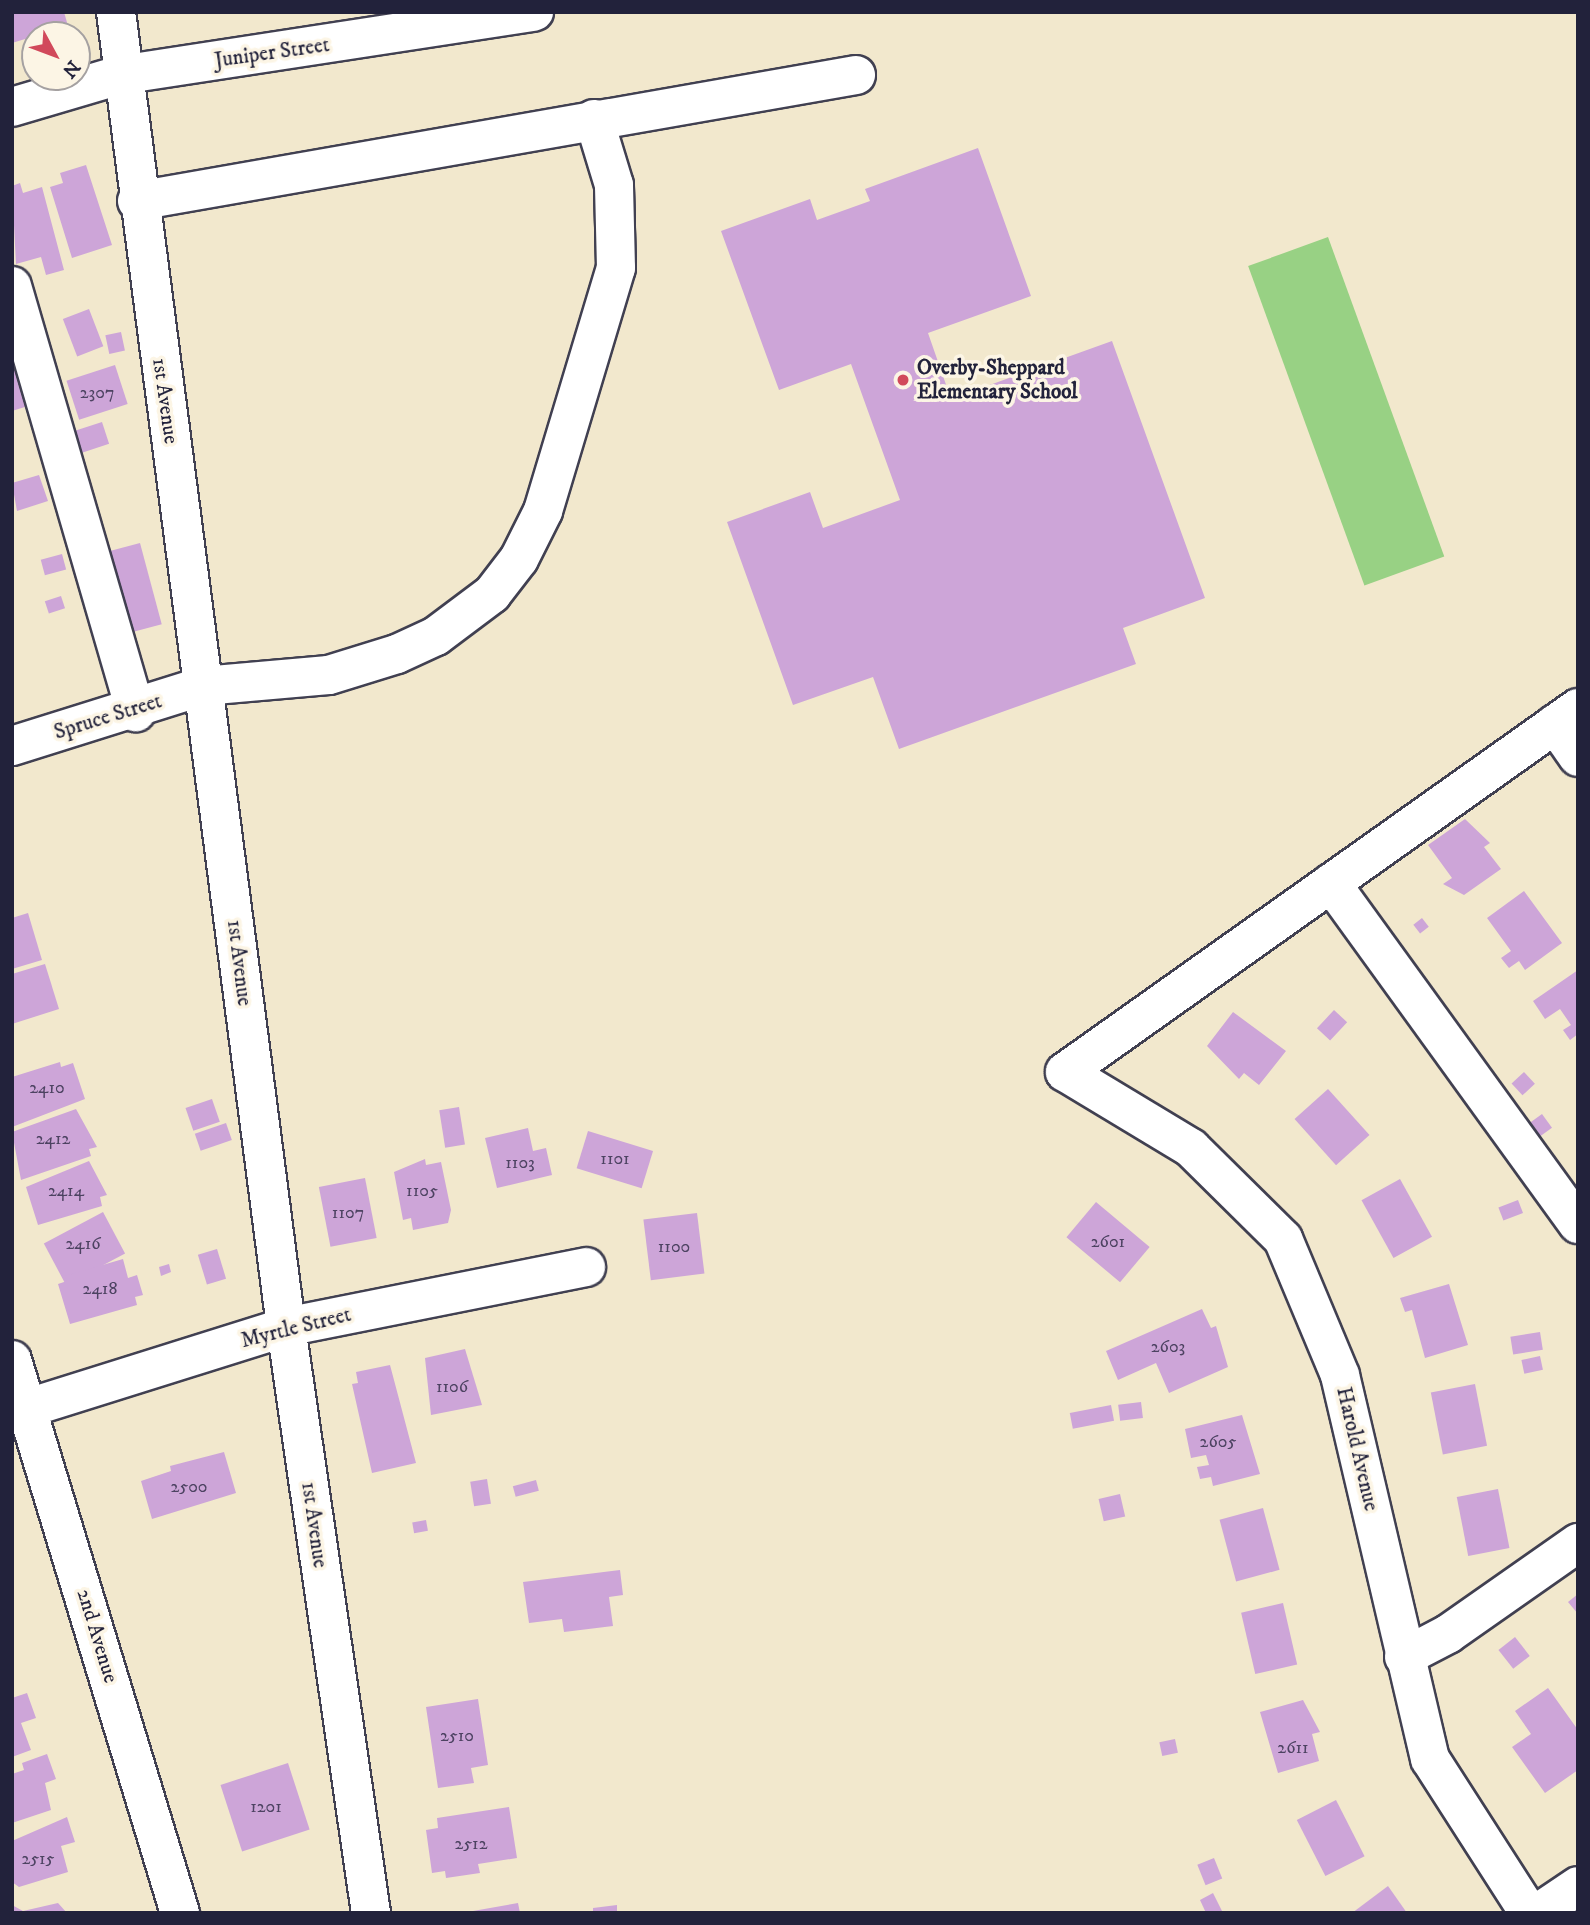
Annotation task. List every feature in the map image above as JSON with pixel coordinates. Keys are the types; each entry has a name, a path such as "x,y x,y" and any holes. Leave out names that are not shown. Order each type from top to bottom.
{"street":[{"name":"1st Avenue","path":"116,12 120,75 204,686 286,1326 371,1913"},
{"name":"Juniper Street","path":"12,107 120,75 331,29 534,12"},
{"path":"137,201 856,75"},
{"name":"Spruce Street","path":"12,746 136,712 204,686 329,675 397,654 466,617 519,559 543,510 616,268 614,185 594,119"},
{"path":"12,286 136,712"},
{"path":"1578,757 1566,716 1331,883 1578,1224"},
{"name":"Harold Avenue","path":"1331,883 1065,1072 1191,1148 1283,1239 1340,1375 1430,1759 1529,1913"},
{"name":"Myrtle Street","path":"20,1410 286,1326 586,1267"},
{"name":"2nd Avenue","path":"12,1360 20,1410 180,1913"},
{"path":"1404,1657 1448,1634 1578,1543"},
{"path":"1538,1913 1578,1886"}],"green space":[{"path":"1328,237 1444,556 1364,586 1248,266"}],"building":[{"path":"12,12 64,12 67,21 21,21 21,40 12,43"},
{"path":"978,148 1031,296 928,333 951,399 1112,341 1205,598 1123,628 1136,664 899,749 873,677 793,705 727,522 810,492 823,528 900,500 851,364 779,390 721,231 810,199 817,220 870,201 865,189"},
{"path":"86,165 112,245 72,258 50,187 63,183 60,173"},
{"path":"20,183 23,193 42,187 64,270 46,275 41,257 16,264 12,186"},
{"path":"89,309 103,346 77,356 63,319"},
{"path":"121,332 125,351 109,354 105,335"},
{"path":"115,365 128,404 79,420 66,381"},
{"path":"16,368 28,406 12,411 12,369"},
{"path":"102,422 109,444 81,453 73,431"},
{"path":"39,475 48,501 17,511 12,483"},
{"path":"140,543 162,624 127,633 105,552"},
{"path":"62,554 66,569 45,575 41,560"},
{"path":"61,596 65,608 49,614 45,601"},
{"path":"1465,819 1490,843 1484,847 1501,869 1464,895 1443,884 1452,878 1428,845"},
{"path":"1524,891 1562,943 1525,970 1519,961 1509,968 1501,958 1511,951 1487,918"},
{"path":"28,913 42,960 12,969 12,918"},
{"path":"1422,918 1429,927 1420,933 1413,925"},
{"path":"45,964 59,1009 12,1024 12,974"},
{"path":"1578,970 1578,1034 1570,1040 1563,1030 1571,1025 1560,1009 1545,1019 1533,1001"},
{"path":"1334,1010 1347,1022 1330,1041 1317,1028"},
{"path":"1233,1012 1286,1051 1259,1085 1244,1073 1239,1079 1207,1046"},
{"path":"60,1062 61,1067 73,1063 85,1099 12,1127 12,1077"},
{"path":"1524,1072 1535,1084 1522,1095 1512,1084"},
{"path":"1328,1089 1369,1135 1336,1165 1295,1119"},
{"path":"212,1099 220,1122 193,1131 186,1108"},
{"path":"459,1107 465,1145 445,1148 439,1110"},
{"path":"76,1109 97,1147 89,1149 91,1156 21,1180 12,1132"},
{"path":"1542,1114 1552,1128 1540,1137 1530,1123"},
{"path":"226,1123 232,1140 201,1151 195,1134"},
{"path":"528,1128 533,1151 546,1148 552,1175 497,1188 485,1138"},
{"path":"588,1131 653,1151 642,1188 577,1168"},
{"path":"425,1159 426,1165 441,1162 451,1210 448,1223 413,1230 411,1218 403,1220 394,1172"},
{"path":"89,1161 107,1195 100,1197 102,1206 38,1225 26,1187"},
{"path":"365,1178 377,1238 331,1247 319,1187"},
{"path":"1400,1179 1432,1237 1394,1258 1362,1200"},
{"path":"1518,1200 1523,1213 1503,1221 1498,1208"},
{"path":"1096,1202 1150,1247 1120,1282 1066,1237"},
{"path":"103,1212 125,1253 66,1285 44,1243"},
{"path":"697,1213 704,1274 651,1280 643,1220"},
{"path":"217,1249 226,1279 207,1284 198,1255"},
{"path":"123,1259 128,1278 137,1275 143,1295 135,1297 137,1305 70,1324 58,1284 67,1281 65,1276"},
{"path":"169,1264 171,1272 161,1276 159,1267"},
{"path":"1449,1284 1468,1345 1425,1358 1412,1310 1405,1312 1400,1298"},
{"path":"1202,1309 1211,1328 1216,1326 1228,1367 1169,1393 1156,1363 1118,1380 1106,1351"},
{"path":"1540,1332 1543,1350 1513,1354 1510,1337"},
{"path":"465,1349 482,1405 431,1415 425,1358"},
{"path":"1540,1356 1543,1370 1524,1374 1521,1360"},
{"path":"390,1365 416,1463 372,1473 352,1384 358,1383 356,1372"},
{"path":"1475,1384 1487,1446 1443,1454 1431,1393"},
{"path":"1141,1402 1143,1418 1120,1421 1118,1405"},
{"path":"1111,1405 1114,1421 1073,1429 1070,1413"},
{"path":"1242,1415 1260,1474 1213,1486 1211,1477 1200,1479 1197,1467 1209,1465 1206,1455 1191,1458 1185,1429"},
{"path":"224,1452 236,1493 152,1519 141,1481 171,1471 170,1466"},
{"path":"487,1479 491,1504 474,1506 470,1482"},
{"path":"536,1480 539,1491 516,1497 513,1486"},
{"path":"1498,1489 1509,1548 1468,1556 1457,1497"},
{"path":"1120,1494 1125,1516 1104,1521 1099,1499"},
{"path":"1263,1508 1280,1570 1236,1581 1220,1520"},
{"path":"426,1520 428,1531 414,1533 412,1522"},
{"path":"620,1570 623,1595 609,1597 613,1626 564,1632 562,1619 529,1623 523,1582"},
{"path":"1578,1594 1578,1614 1568,1602"},
{"path":"1283,1603 1297,1664 1255,1674 1241,1613"},
{"path":"1515,1637 1530,1656 1513,1669 1498,1650"},
{"path":"1548,1688 1578,1730 1578,1770 1545,1793 1512,1747 1531,1734 1515,1711"},
{"path":"27,1693 36,1718 21,1723 31,1750 12,1757 12,1698"},
{"path":"478,1699 488,1765 471,1768 474,1783 438,1788 426,1707"},
{"path":"1303,1700 1320,1732 1312,1734 1319,1761 1278,1773 1260,1712"},
{"path":"1175,1739 1178,1753 1162,1756 1159,1742"},
{"path":"47,1754 56,1779 45,1783 51,1810 12,1823 12,1774 24,1770 22,1763"},
{"path":"288,1763 310,1830 242,1852 220,1785"},
{"path":"1336,1800 1365,1856 1325,1876 1297,1820"},
{"path":"509,1807 517,1858 478,1864 480,1873 446,1878 445,1871 432,1873 426,1830 438,1828 437,1818"},
{"path":"67,1817 75,1842 61,1846 68,1872 19,1887 12,1882 12,1841"},
{"path":"1214,1858 1222,1878 1206,1885 1197,1865"},
{"path":"1388,1886 1407,1913 1352,1913"},
{"path":"1213,1893 1223,1913 1206,1913 1200,1900"},
{"path":"58,1903 67,1913 12,1913 12,1905 23,1911"},
{"path":"518,1903 520,1913 473,1913 473,1911"},
{"path":"617,1905 617,1913 593,1913 593,1908"}],"place":[{"name":"Overby-Sheppard Elementary School","path":"903,380"}]}
